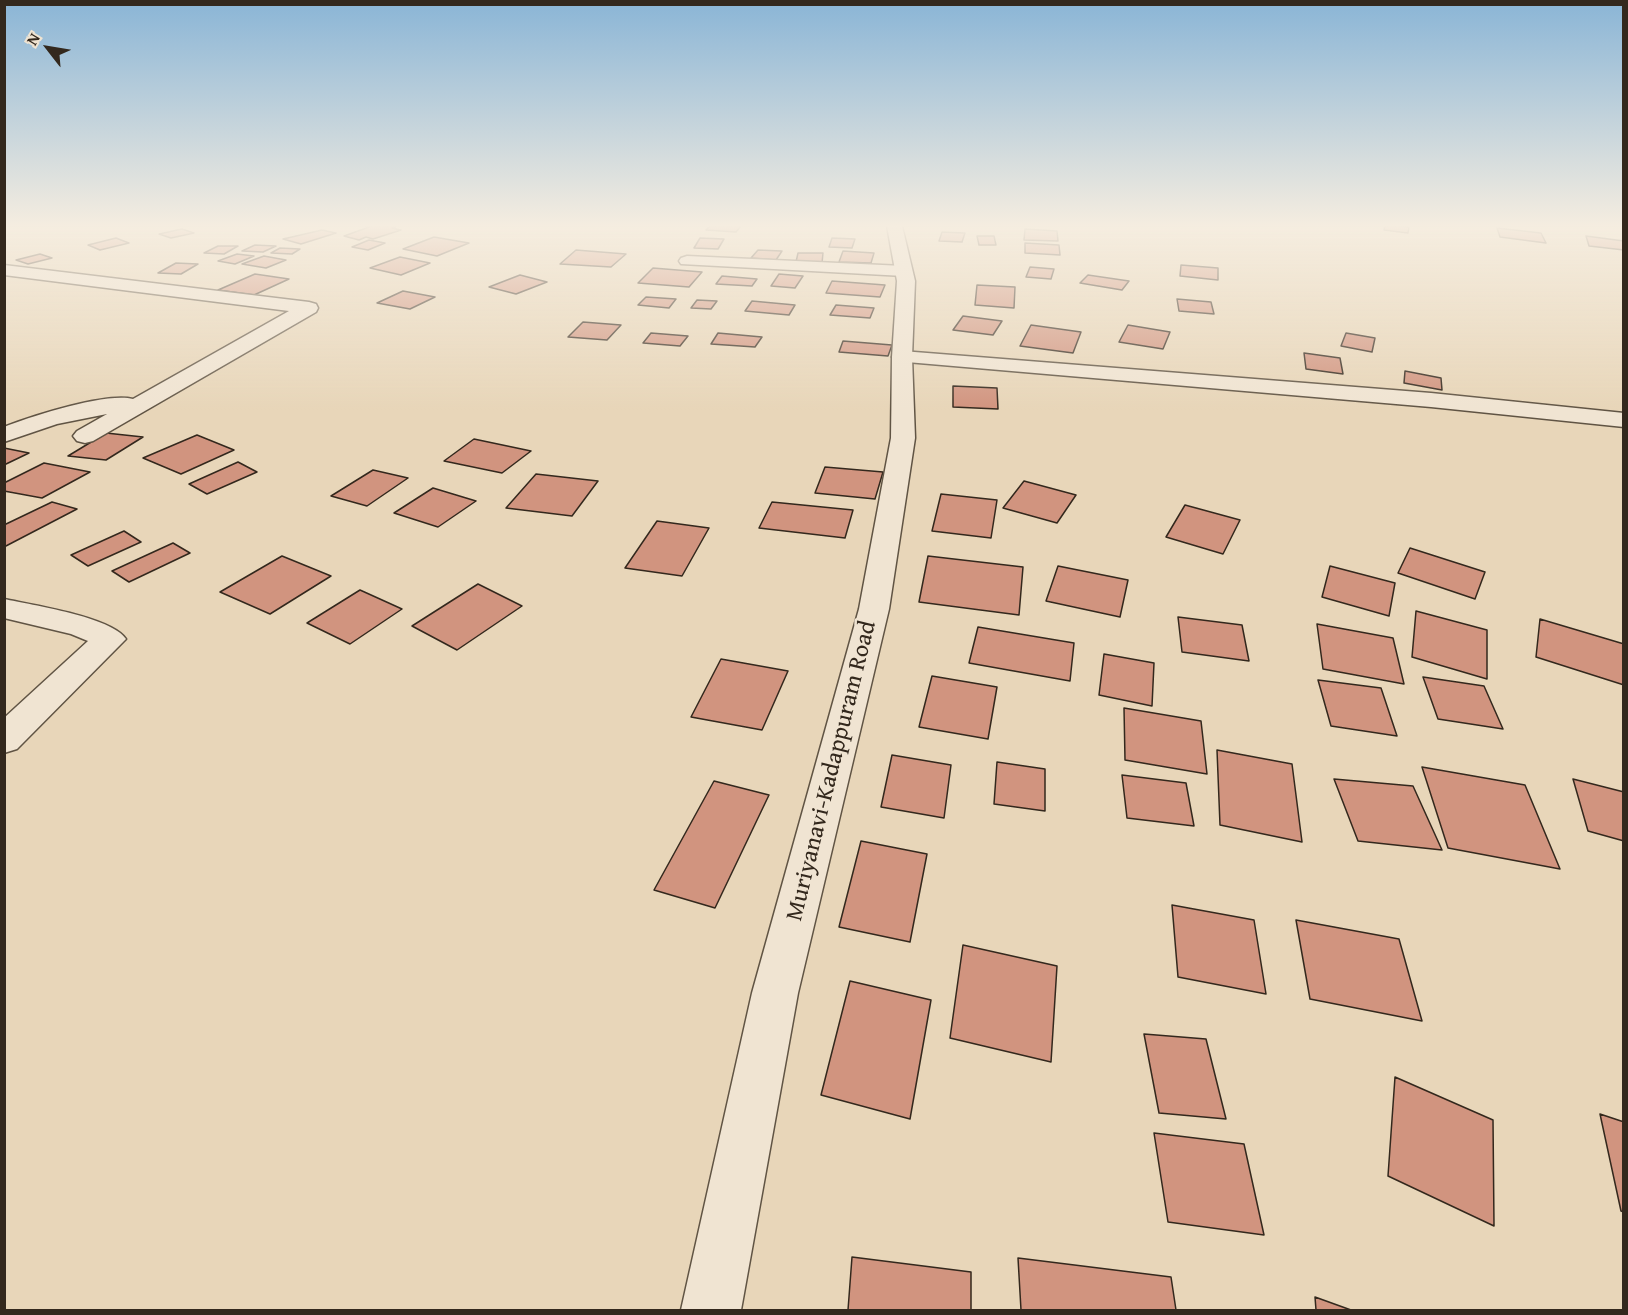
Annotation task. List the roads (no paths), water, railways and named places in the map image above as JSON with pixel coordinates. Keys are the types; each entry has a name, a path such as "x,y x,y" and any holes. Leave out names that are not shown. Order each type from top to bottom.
{"street":[{"path":"85,436 229,354 280,322 309,309 143,287"},
{"name":"Muriyanavi-Kadappuram Road","path":"711,1311 775,993 874,609 903,438 902,357 906,287"},
{"path":"902,357 1431,400 1623,420"},
{"path":"4,435 92,408 140,403"},
{"path":"4,608 81,626 110,639 4,740"}]}
